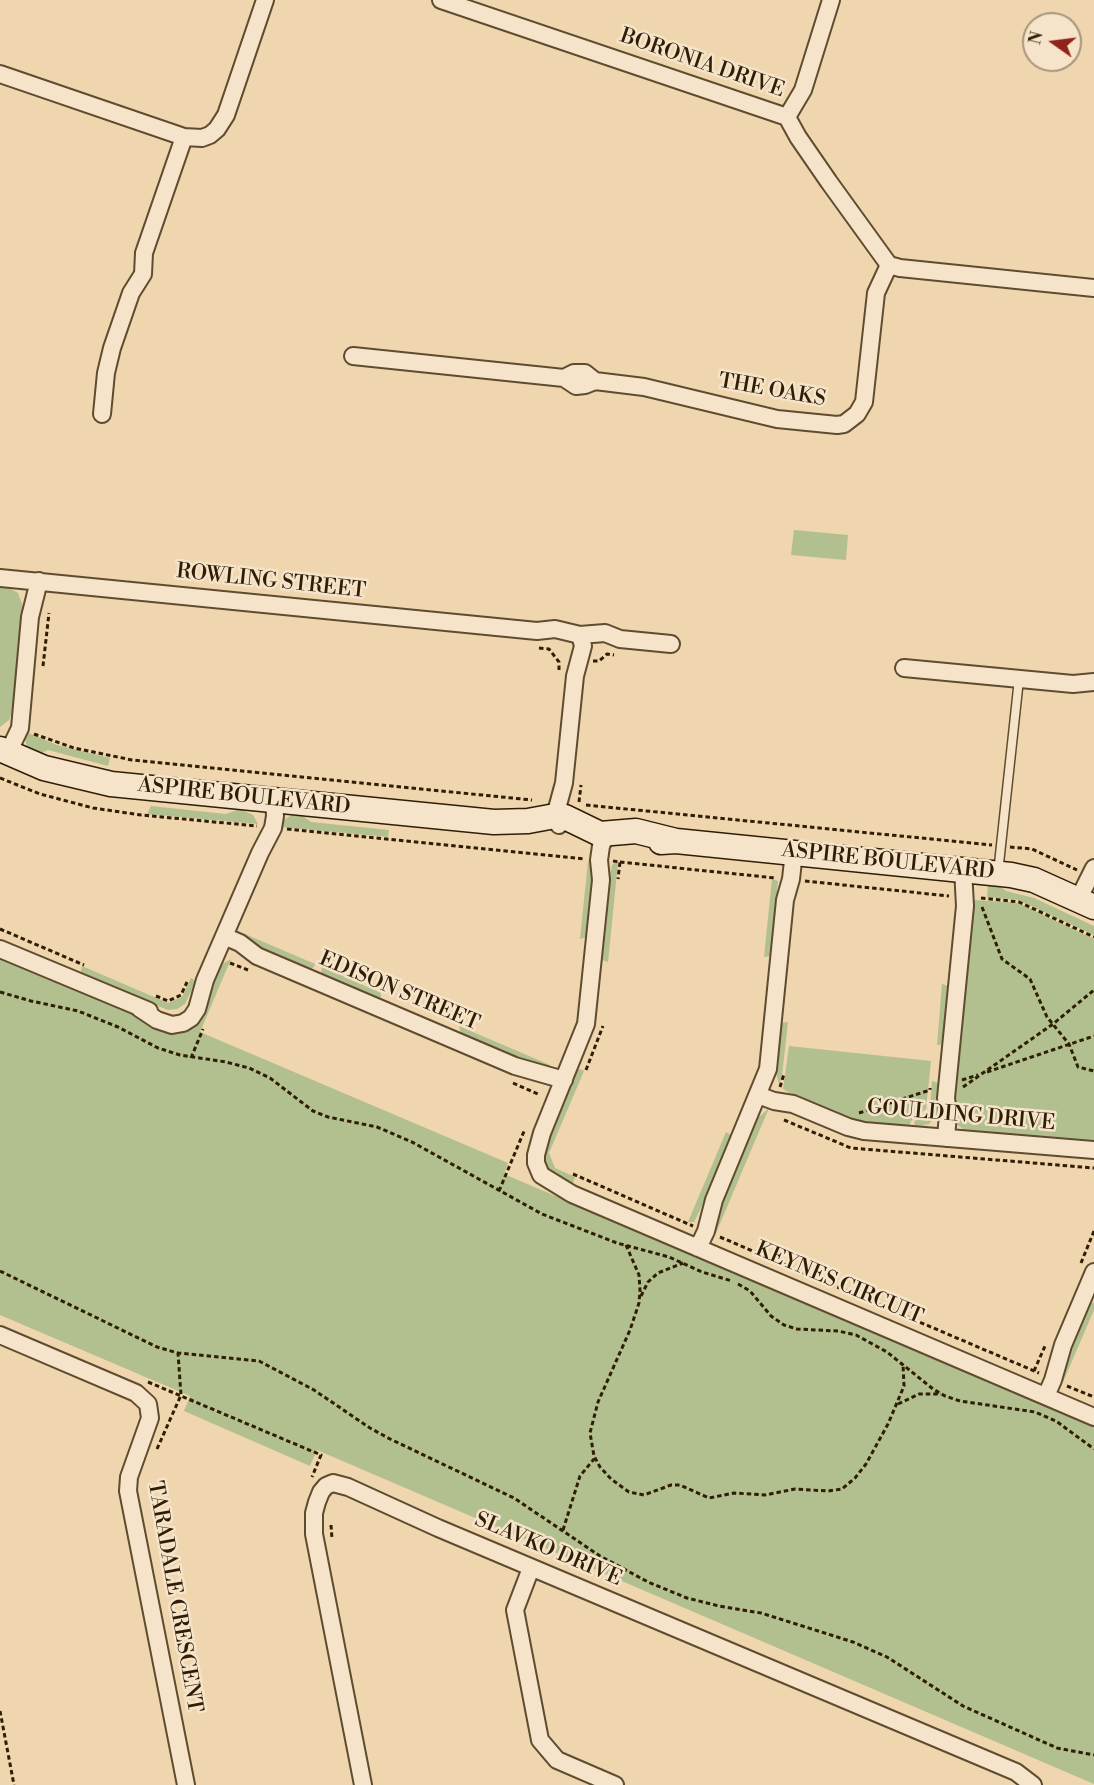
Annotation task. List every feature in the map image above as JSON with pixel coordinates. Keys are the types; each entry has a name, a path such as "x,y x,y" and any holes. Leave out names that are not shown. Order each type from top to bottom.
{"street":[{"path":"0,74 183,136 194,139 210,135 222,123 264,0"},
{"name":"BORONIA DRIVE","path":"441,0 788,117 798,137 889,265"},
{"path":"788,117 803,90 831,0"},
{"path":"102,414 108,361 131,293 132,270 144,253 183,136"},
{"path":"889,265 1094,288"},
{"name":"THE OAKS","path":"353,356 564,378 574,373 585,373 595,381 644,387 777,419 844,424 856,414 864,402 876,293 889,265"},
{"name":"ROWLING STREET","path":"0,578 35,586 537,631 555,629 574,650 605,633 619,647 671,644"},
{"path":"3,749 20,728 35,586"},
{"path":"561,813 567,676 574,650"},
{"path":"904,668 1073,684 1094,682"},
{"path":"1073,684 1094,692"},
{"path":"3,749 21,710"},
{"name":"ASPIRE BOULEVARD","path":"3,749 44,768 97,782 500,823 561,813 595,832 604,850 636,831 676,841 979,871 1090,891"},
{"path":"0,949 139,1008 165,1015 181,1014 203,987 262,847 260,829 275,816 269,800"},
{"name":"KEYNES CIRCUIT","path":"604,850 608,861 601,880 586,1024 542,1132 528,1158 529,1171 536,1181 543,1186 566,1191 1094,1417"},
{"path":"694,1246 760,1090 769,1063 789,852"},
{"path":"942,1138 948,1114 942,1088 957,906 979,871"},
{"name":"EDISON STREET","path":"222,941 236,952 257,956 561,1086"},
{"name":"GOULDING DRIVE","path":"760,1090 774,1101 793,1104 864,1131 1094,1150"},
{"path":"1041,1394 1094,1272"},
{"path":"0,1335 142,1397"},
{"name":"TARADALE CRESCENT","path":"142,1397 148,1404 150,1418 129,1477 128,1491 186,1785"},
{"name":"SLAVKO DRIVE","path":"321,1492 333,1483 348,1487 531,1568 1016,1772 1032,1785"},
{"path":"321,1492 314,1513 314,1534 363,1785"},
{"path":"531,1568 515,1610 540,1740 557,1760 615,1785"}],"lane":[{"path":"979,871 1002,846 1019,679"}],"path":[{"path":"35,586 50,599 42,672"},
{"path":"538,648 574,650 599,661 619,647"},
{"path":"567,676 559,662 574,650"},
{"path":"36,735 37,726"},
{"path":"20,728 74,748 132,760 561,813 1032,849 1090,891"},
{"path":"0,778 40,794 93,808 141,815 260,829 604,850 787,879 949,895 957,906"},
{"path":"1094,937 1019,902 977,897 1002,959 1030,979 1047,1017 1070,1044 1078,1067 1094,1071"},
{"path":"0,929 88,967"},
{"path":"148,992 168,1001 181,995 190,974"},
{"path":"942,1088 983,1073 1053,1024 1094,990"},
{"path":"0,992 78,1011 118,1027 159,1048 180,1055 249,1068 270,1078 307,1108 319,1114 372,1126 412,1142 450,1161 532,1209 742,1286 771,1316 784,1325 797,1329 838,1331 856,1335 878,1346 941,1394 960,1401 1035,1412 1056,1421 1094,1449"},
{"path":"582,1079 603,1031 604,1021"},
{"path":"836,1122 1094,1036"},
{"path":"782,1082 784,1073"},
{"path":"572,1174 1094,1397"},
{"path":"626,1245 639,1275 640,1297"},
{"path":"683,1263 658,1273 648,1282 594,1414 590,1433 594,1458 602,1471 629,1492 639,1495 649,1494 675,1485 685,1486 709,1498 734,1492 772,1494 795,1489 836,1491 849,1484 866,1464 898,1404 904,1386 903,1364"},
{"path":"0,1271 127,1334 178,1353 259,1361 314,1390 390,1439 514,1498 600,1556 658,1586 687,1598 761,1613 853,1642 886,1657 963,1706 1058,1748 1094,1755"},
{"path":"155,1455 181,1395 178,1353"},
{"path":"142,1397 148,1382 321,1455 308,1485 321,1492"},
{"path":"898,1404 919,1394 941,1394"},
{"path":"563,1530 580,1476 594,1458"},
{"path":"331,1516 334,1550"},
{"path":"0,1711 14,1785"}],"green space":[{"path":"794,530 848,535 846,560 791,555"},
{"path":"0,586 18,593 23,607 13,709 9,720 0,727"},
{"path":"26,732 57,745 110,758 108,766 48,750 41,753 36,751 27,746 23,736"},
{"path":"151,806 226,814 240,809 253,815 258,824 147,814"},
{"path":"292,815 303,816 311,822 389,830 388,837 280,827 280,822"},
{"path":"588,861 592,861 594,868 587,937 580,939"},
{"path":"618,863 608,962 602,960 610,875 612,865"},
{"path":"772,879 778,881 771,956 764,957"},
{"path":"988,885 999,885 1006,891 1034,898 1094,926 1094,935 1018,900 987,897"},
{"path":"975,900 1018,903 1094,939 1094,1141 971,1131 955,1123 952,1115 972,902"},
{"path":"245,934 315,964 310,970 252,944 244,939"},
{"path":"0,958 163,1027 200,1014 219,970 231,959 200,1032 508,1163 504,1174 1094,1426 1094,1784 317,1450 310,1466 184,1411 190,1396 0,1315"},
{"path":"82,966 168,1003 182,997 191,978 196,981 185,1004 177,1009 168,1010 80,975"},
{"path":"322,967 381,993 381,997 321,974"},
{"path":"942,984 951,987 945,1044 937,1045"},
{"path":"788,1022 782,1076 779,1084 776,1073 781,1023"},
{"path":"459,1026 550,1065 547,1069 538,1066 461,1034"},
{"path":"789,1046 931,1061 926,1109 911,1121 909,1126 864,1123 788,1092 783,1089"},
{"path":"577,1070 584,1071 549,1153 555,1168 575,1177 571,1184 548,1172 544,1163 544,1149"},
{"path":"932,1081 941,1084 937,1115 929,1124 915,1127 914,1122 930,1107"},
{"path":"769,1108 716,1233 711,1230 714,1220 758,1118"},
{"path":"726,1132 732,1136 694,1222 688,1222"},
{"path":"1091,1302 1094,1303 1094,1310 1063,1382 1059,1378 1060,1374"}]}
